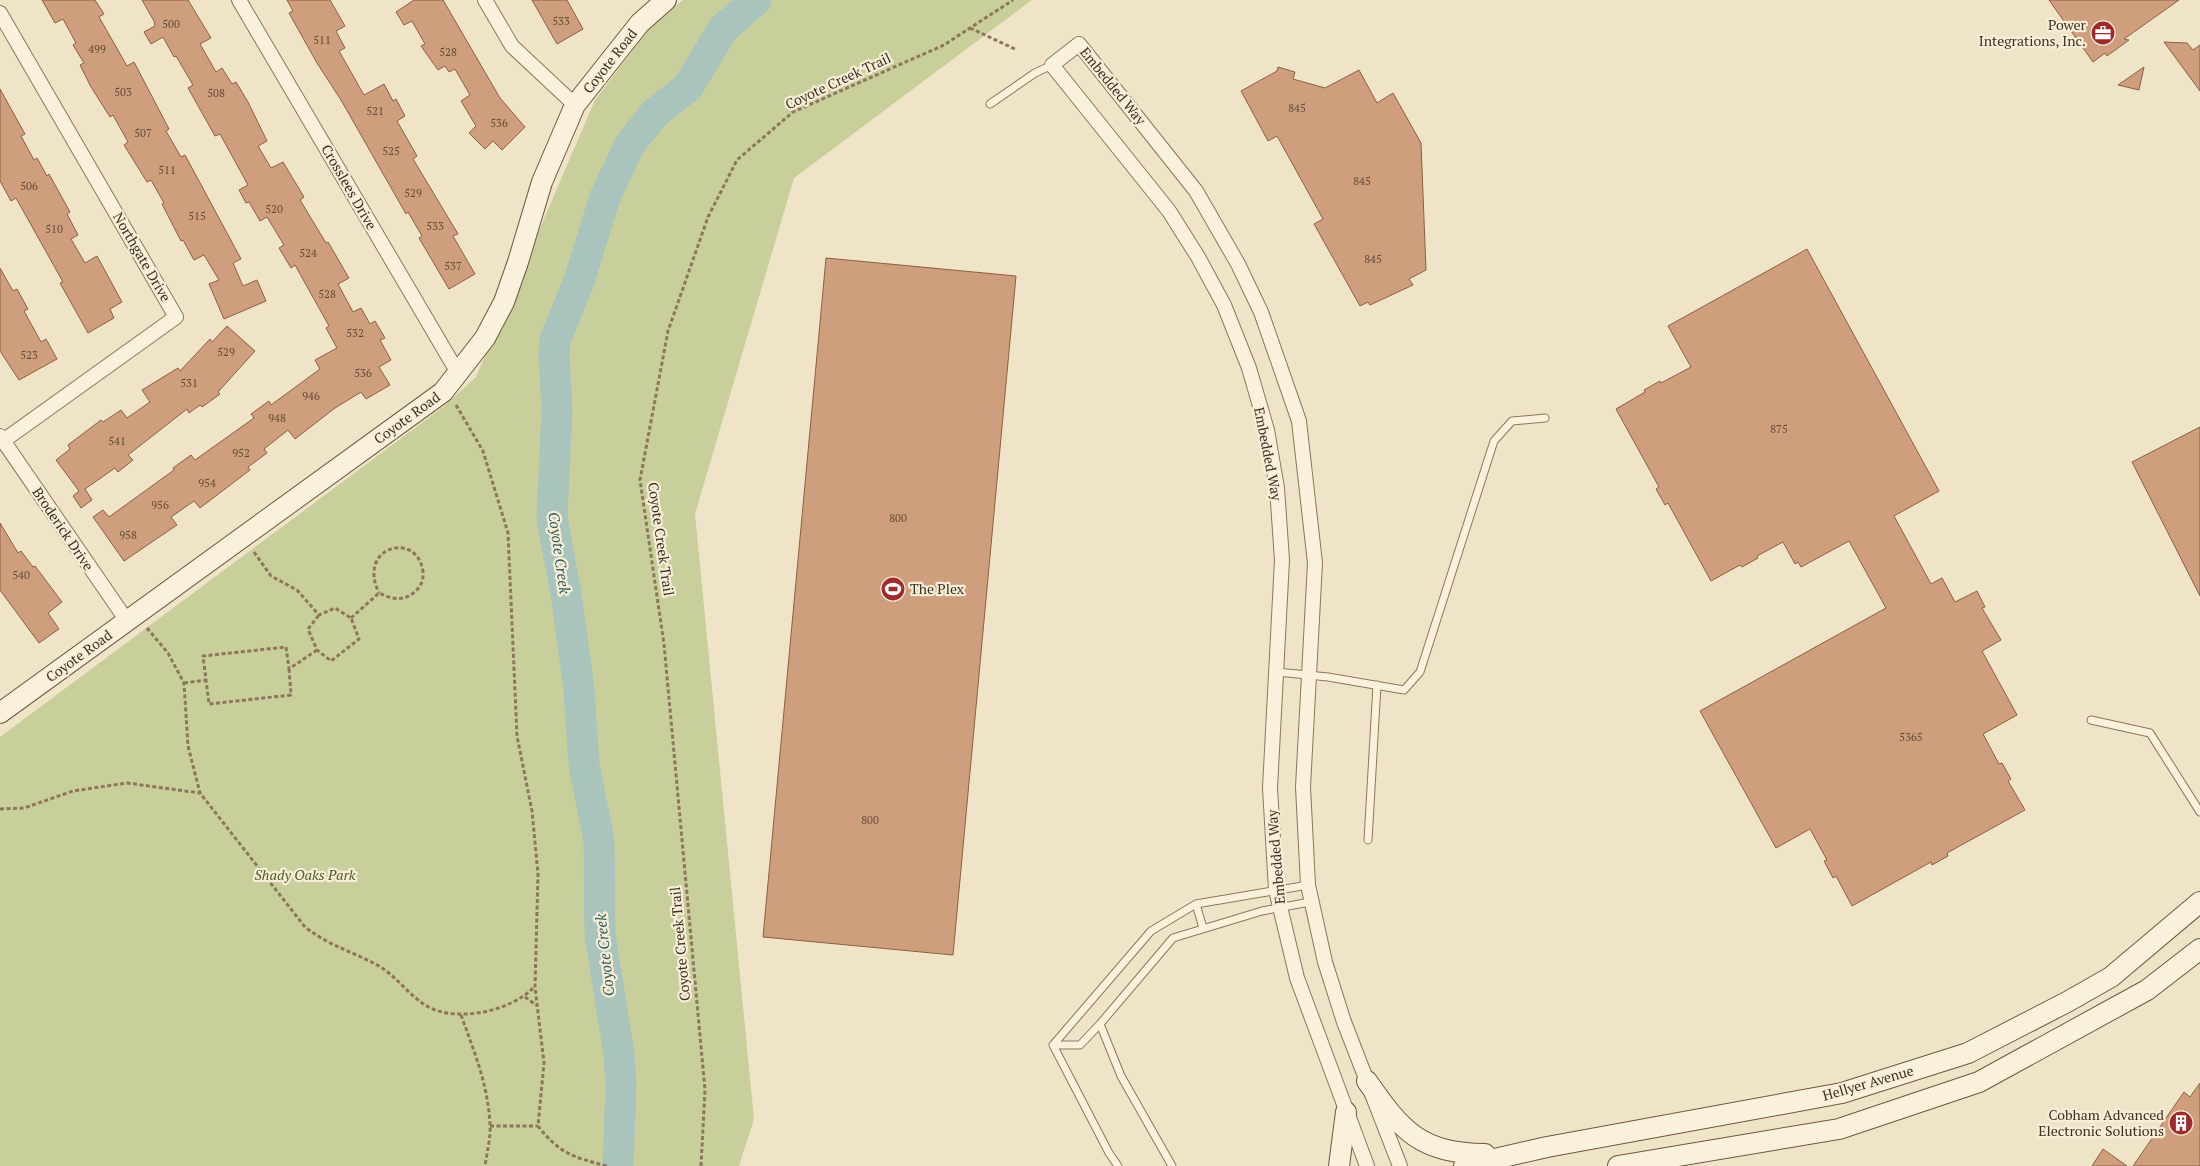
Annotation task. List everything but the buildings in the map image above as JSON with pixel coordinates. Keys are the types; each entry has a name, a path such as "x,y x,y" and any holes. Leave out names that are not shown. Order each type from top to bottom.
{"main road":[{"name":"Coyote Road","path":"0,713 442,392 485,338 504,302 542,182 575,105 640,23 666,0"},
{"name":"Hellyer Avenue","path":"1464,1166 1510,1154 1842,1093 1968,1053 2111,977 2200,902"},
{"path":"1618,1166 1839,1129 1979,1082 2147,990 2200,949"},
{"path":"1968,1053 1979,1082"},
{"path":"1367,1081 1390,1114 1423,1143 1458,1154 1510,1154"},
{"path":"1339,1166 1346,1112"}],"street":[{"name":"Crosslees Drive","path":"239,0 458,373"},
{"path":"485,0 512,46 575,105"},
{"name":"Northgate Drive","path":"0,13 176,316 2,439"},
{"name":"Embedded Way","path":"1367,1166 1297,978 1276,890 1270,788 1282,560 1277,488 1266,430 1249,368 1224,305 1198,257 1169,211 1052,65 1079,44 1196,191 1238,264 1262,312 1299,421 1315,563 1303,787 1310,902 1328,971 1367,1081 1400,1166"},
{"name":"Broderick Drive","path":"2,439 127,621"}],"lane":[{"path":"990,104 1034,73 1052,65"},
{"path":"1277,672 1309,674 1404,690 1420,672 1494,441 1512,421 1545,418"},
{"path":"1368,840 1377,685"},
{"path":"2091,720 2150,733 2200,812"},
{"path":"1053,1045 1151,931 1196,904 1308,885"},
{"path":"1053,1045 1080,1045 1173,938 1203,928 1310,902"},
{"path":"1196,904 1203,928"},
{"path":"1100,1024 1121,1076 1172,1166"},
{"path":"1053,1045 1118,1166"}],"path":[{"name":"Coyote Creek Trail","path":"702,1166 706,1090 664,644 640,480 668,332 708,217 737,160 793,112 944,46 1012,0"},
{"path":"970,28 1017,50"},
{"path":"456,405 483,451 508,533 517,736 532,811 538,874 535,987 544,1063 538,1126 552,1144 573,1157 607,1166"},
{"path":"393,548 404,548 416,554 422,565 423,578 418,590 407,598 393,599 379,593 373,581 374,563 382,553 393,548"},
{"path":"254,552 271,576 306,598 319,615"},
{"path":"351,618 379,593"},
{"path":"335,608 351,618 359,639 331,661 317,650 308,629 319,615 335,608"},
{"path":"147,628 168,654 184,683 188,746 200,793 305,927 324,942 379,966 425,1005 443,1012 461,1015 476,1014 525,997 535,987"},
{"path":"286,647 289,669 292,695 209,704 203,656 286,647"},
{"path":"289,669 317,650"},
{"path":"184,683 206,680"},
{"path":"0,809 24,808 73,791 127,782 200,793"},
{"path":"525,997 537,1005"},
{"path":"461,1015 480,1067 490,1126 485,1166"},
{"path":"490,1126 538,1126"}],"green space":[{"name":"Shady Oaks Park","path":"683,0 1032,0 794,178 695,514 754,1119 739,1166 0,1166 0,737 443,407 476,377 595,100 650,28"}],"waterway":[{"name":"Coyote Creek","path":"618,1166 621,1085 619,1054 600,935 599,840 584,765 579,689 566,594 552,518 557,409 555,340 579,281 605,197 630,144 655,113 688,87 723,29 756,0"}],"place":[{"name":"Power Integrations, Inc.","path":"2103,33"},
{"name":"The Plex","path":"893,589"},
{"name":"Cobham Advanced Electronic Solutions","path":"2181,1123"}]}
